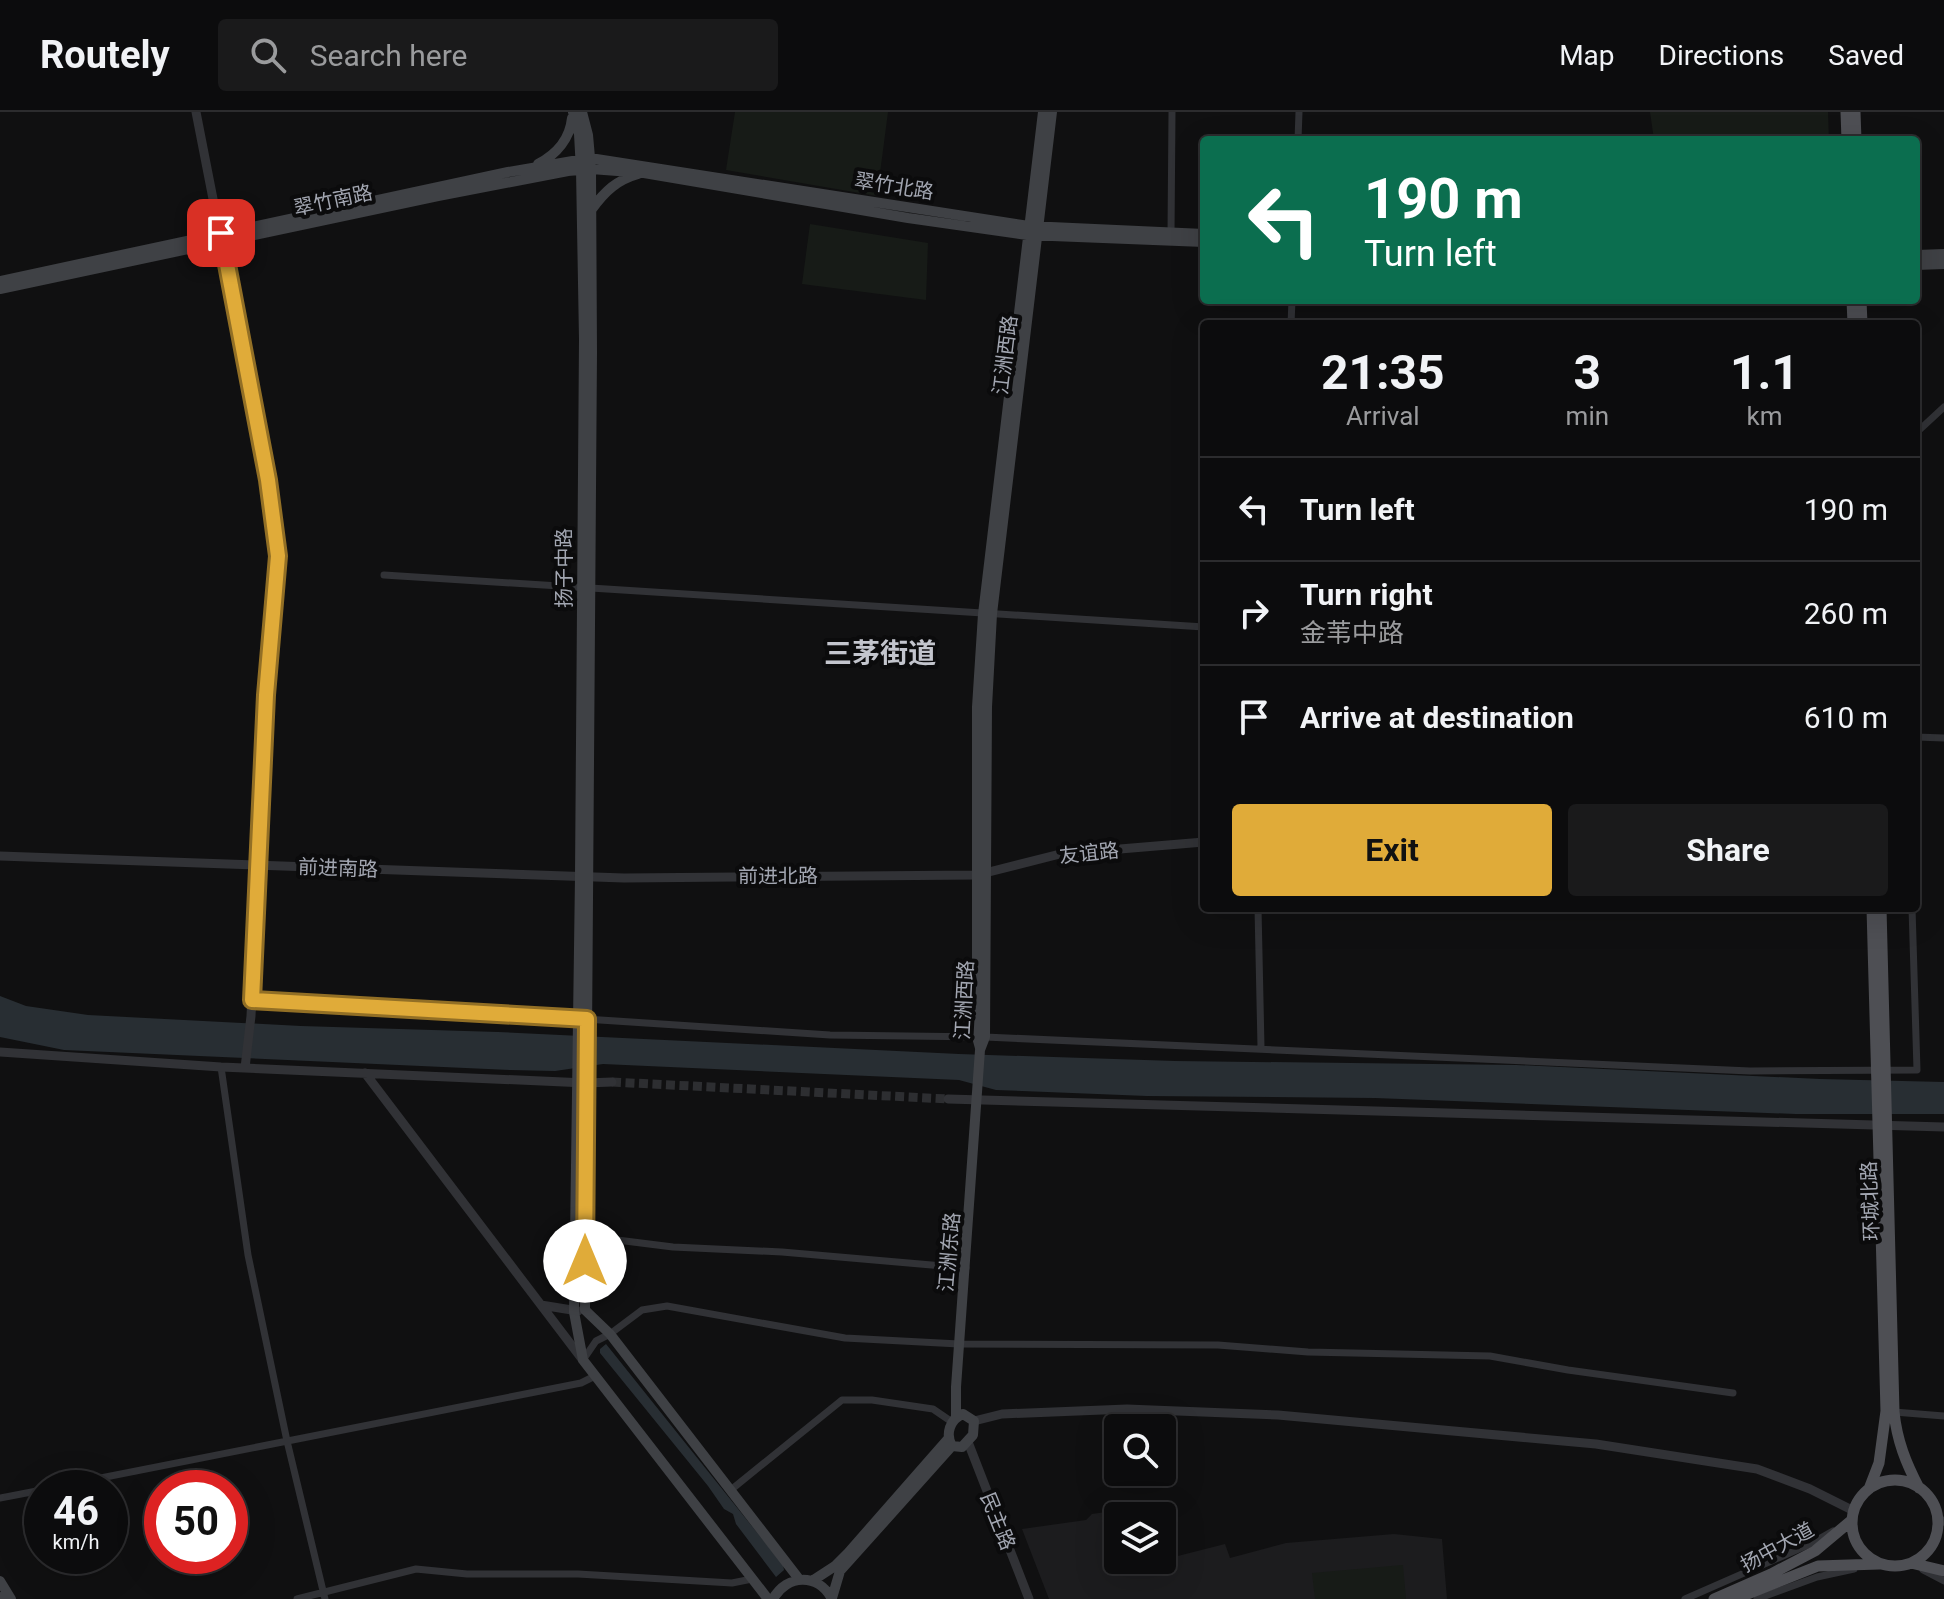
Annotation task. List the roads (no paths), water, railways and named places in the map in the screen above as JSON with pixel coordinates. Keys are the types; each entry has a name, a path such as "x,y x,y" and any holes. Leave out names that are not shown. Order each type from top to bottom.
{"main road":[{"name":"扬子中路","path":"573,112 586,164 591,211 581,1078"},
{"path":"529,168 546,160 571,133 573,112"},
{"name":"扬子中路","path":"582,112 588,135 584,339 586,586"},
{"name":"江洲西路","path":"978,1096 981,874 977,707 1033,231 1043,112"},
{"name":"江洲西路","path":"1033,231 1052,112"},
{"path":"1846,112 1847,136"},
{"path":"1855,112 1856,136"},
{"name":"翠竹南路","path":"0,281 586,164"},
{"name":"翠竹南路","path":"0,289 529,168 586,164"},
{"name":"翠竹北路","path":"586,164 908,218 1033,231 1200,242"},
{"name":"翠竹北路","path":"586,164 1033,231 1200,234"},
{"path":"591,211 602,195 616,183 644,173"},
{"path":"1920,255 1944,254"},
{"path":"1920,265 1944,264"},
{"name":"环城北路","path":"1872,912 1880,1035"},
{"name":"环城北路","path":"1869,1489 1879,1463 1886,1411 1881,912"},
{"path":"579,1311 585,1236 581,1078"},
{"path":"581,1078 579,1311 583,1360 752,1579 771,1599 782,1587 799,1579 824,1587 832,1599"},
{"name":"江洲东路","path":"954,1419 978,1096"},
{"name":"环城北路","path":"1883,1164 1896,1433 1903,1457 1919,1488"},
{"path":"579,1311 610,1334 799,1579"},
{"path":"832,1599 840,1571 950,1442 954,1419 963,1414 974,1421 975,1428 968,1442 962,1447 950,1442"},
{"path":"812,1581 848,1553 950,1442"},
{"path":"1944,1531 1933,1505 1919,1488 1894,1480 1869,1489 1853,1515 1855,1538 1872,1560 1891,1566 1910,1563 1944,1571"},
{"name":"扬中大道","path":"1714,1599 1815,1551 1853,1515"},
{"path":"1910,1563 1931,1547 1940,1518"},
{"name":"扬中大道","path":"1735,1599 1818,1566 1881,1564"},
{"path":"0,1581 11,1599"}],"street":[{"path":"196,112 268,480 278,556 266,695 252,1000 246,1065"},
{"path":"1171,234 1172,112"},
{"path":"1298,136 1299,112"},
{"path":"1920,429 1944,407"},
{"path":"384,575 1200,627"},
{"path":"1920,737 1944,738"},
{"name":"友谊路","path":"981,874 1060,854 1200,842"},
{"name":"前进南路","path":"0,856 584,876"},
{"name":"前进北路","path":"584,876 981,874"},
{"path":"1258,912 1261,1047"},
{"path":"252,1000 830,1035 1261,1047 1750,1071 1917,1070 1912,912"},
{"path":"0,1052 221,1067 246,1065 365,1073 581,1078 612,1082"},
{"path":"221,1067 248,1255 324,1596"},
{"path":"365,1073 583,1360 596,1341 642,1310 667,1306 845,1338 959,1344 1218,1345 1308,1352 1490,1356 1733,1393"},
{"path":"948,1099 978,1096 1944,1127"},
{"path":"585,1236 673,1247 782,1252 966,1268"},
{"path":"541,1305 579,1311"},
{"path":"128,1473 581,1383 595,1376"},
{"path":"732,1489 842,1400 872,1400 933,1409 954,1419"},
{"path":"974,1421 1002,1414 1127,1409 1278,1415 1596,1444 1757,1469 1810,1489 1853,1515 1810,1544 1685,1599"},
{"path":"1894,1412 1944,1416"},
{"name":"民主路","path":"968,1442 1029,1599"},
{"path":"0,1498 24,1493"},
{"path":"1910,1563 1944,1581"},
{"path":"1757,1599 1817,1577 1881,1564"},
{"path":"297,1599 324,1596 416,1569 467,1574 578,1574 732,1583 752,1579"}],"tunnel":[{"path":"612,1082 948,1099"}],"district":[{"name":"三茅街道","path":"880,653"}]}
